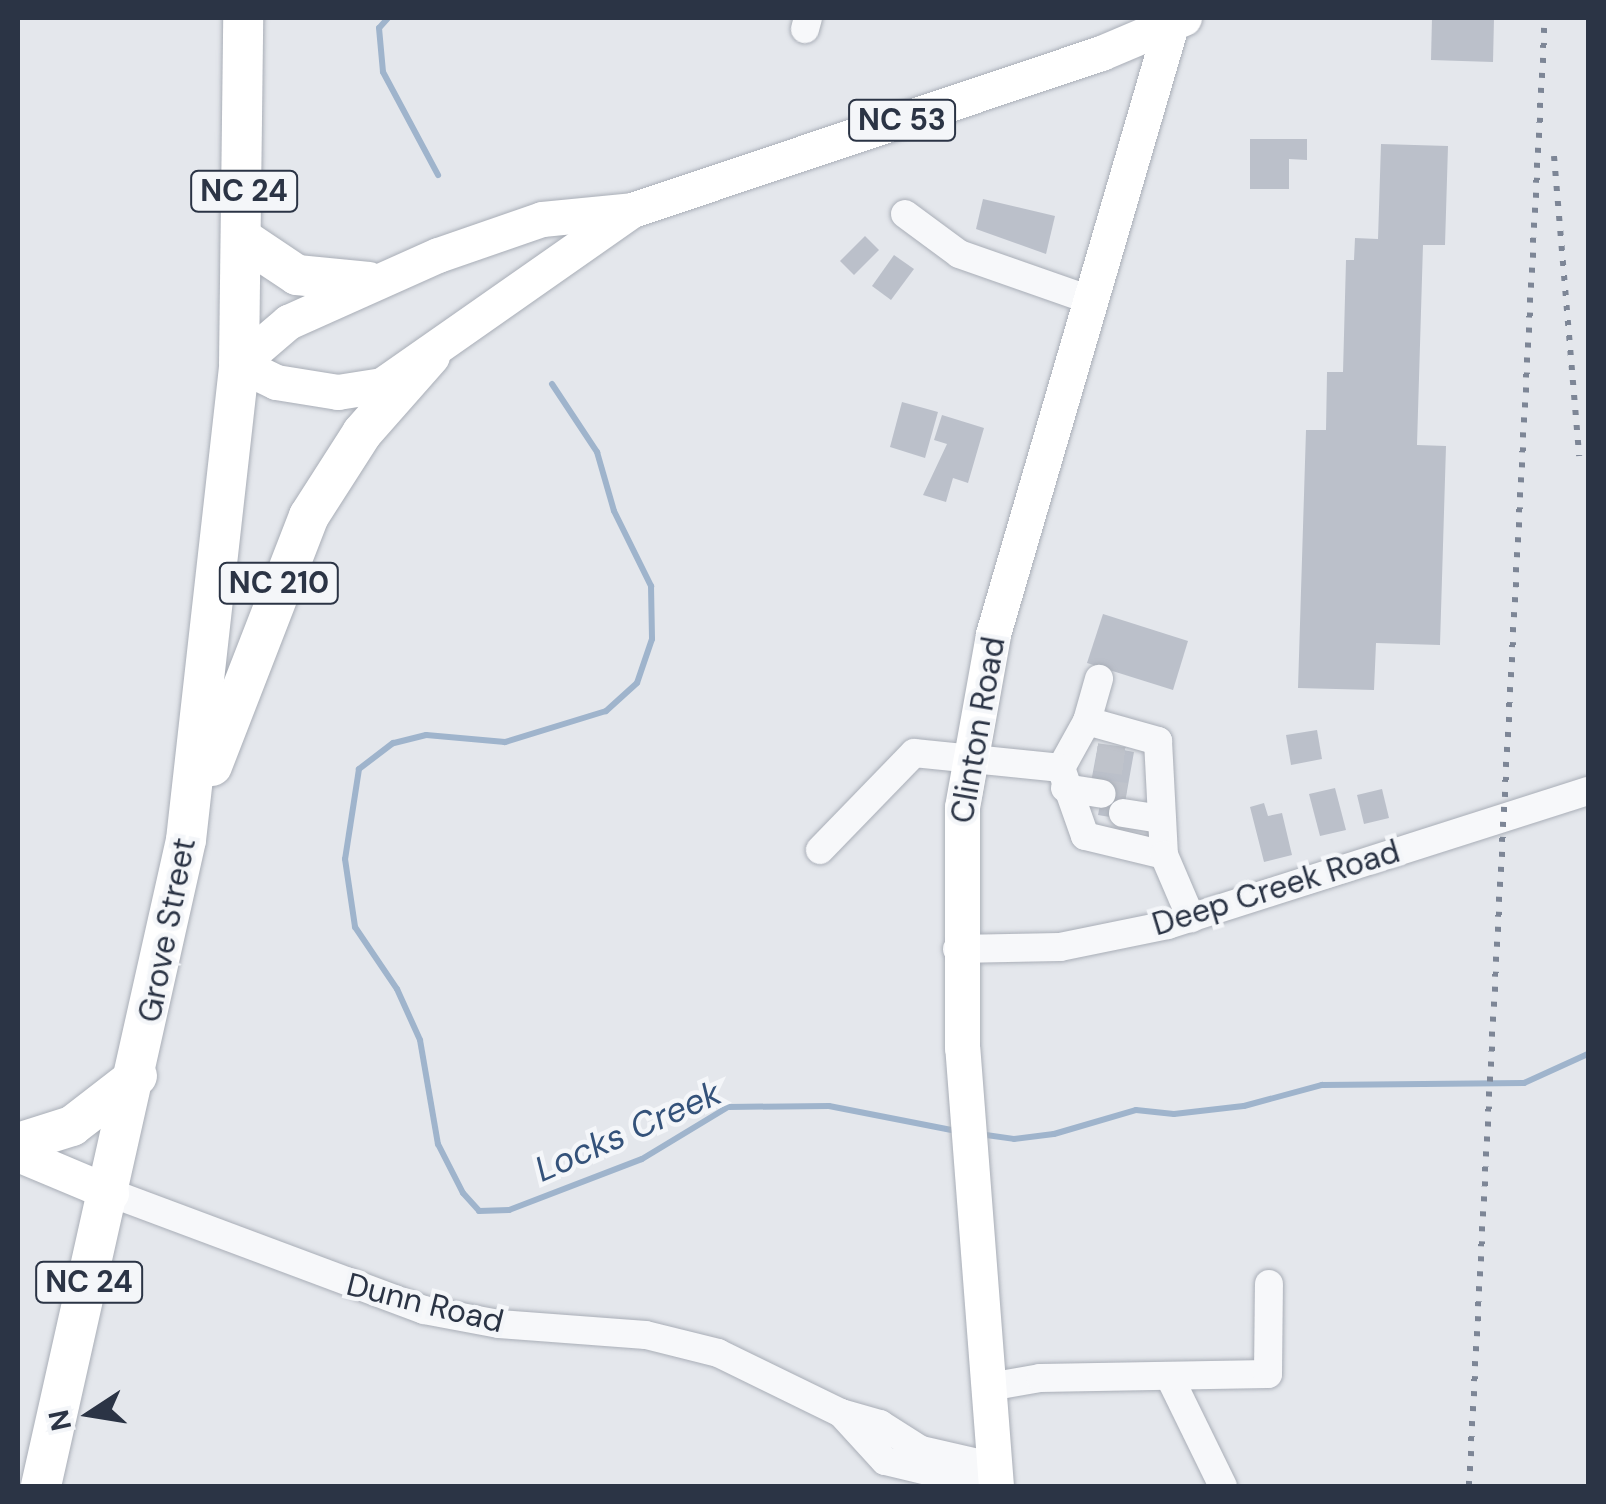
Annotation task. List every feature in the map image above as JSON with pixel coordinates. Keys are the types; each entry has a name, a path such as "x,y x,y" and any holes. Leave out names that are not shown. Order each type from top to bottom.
{"highway":[{"name":"NC 24","path":"239,364 244,239 243,18"},
{"path":"244,239 297,275 369,282"},
{"name":"NC 210","path":"186,840 309,516 362,433 430,356"},
{"name":"Grove Street","path":"41,1486 111,1193 186,840 239,364"},
{"path":"18,1143 72,1126 137,1076"}],"main road":[{"name":"NC 53","path":"632,210 430,356 382,385 353,392 276,382 239,364 288,322 369,282 542,219 632,210 1176,20"},
{"name":"Clinton Road","path":"996,1476 957,949 968,759 993,634 1176,20"},
{"name":"Dunn Road","path":"18,1154 111,1193"}],"street":[{"path":"905,214 959,254 1090,300"},
{"path":"1099,678 1066,778 1085,836 1164,855"},
{"path":"1087,720 1158,740 1145,764 1162,811 1164,855 1191,918"},
{"path":"820,850 914,753 1066,778 1113,803 1162,811"},
{"path":"1066,778 1096,757"},
{"name":"Deep Creek Road","path":"957,949 1060,947 1191,918 1588,790"},
{"name":"Dunn Road","path":"111,1193 390,1300 498,1324 682,1343 752,1365 841,1413 880,1424 921,1450 996,1476"},
{"path":"989,1388 1040,1378 1170,1380 1268,1374 1269,1284"},
{"path":"1170,1380 1223,1486"},
{"name":"Dunn Road","path":"841,1413 911,1486"},
{"path":"884,1461 957,1478 996,1476"}],"building":[{"path":"1432,18 1494,18 1493,62 1431,60"},
{"path":"1250,139 1307,139 1307,160 1289,159 1289,189 1250,189"},
{"path":"1381,144 1448,146 1445,245 1423,245 1417,445 1446,446 1440,645 1376,643 1374,690 1298,688 1306,430 1326,430 1327,372 1343,372 1346,260 1354,260 1355,238 1378,239"},
{"path":"983,199 1055,216 1046,254 976,229"},
{"path":"865,236 879,250 854,275 840,261"},
{"path":"894,255 914,269 891,300 872,286"},
{"path":"902,402 938,412 925,458 890,447"},
{"path":"942,415 984,428 968,483 953,478 946,502 923,495 947,444 934,440"},
{"path":"1103,614 1188,641 1173,690 1087,663"},
{"path":"1317,730 1322,759 1291,765 1286,735"},
{"path":"1098,745 1134,752 1122,819 1098,815 1104,784 1091,782"},
{"path":"1335,788 1346,830 1320,836 1309,794"},
{"path":"1382,789 1389,818 1364,824 1357,795"},
{"path":"1264,803 1268,816 1282,813 1292,855 1264,862 1250,807"}],"waterway":[{"name":"Locks Creek","path":"388,18 379,28 383,72 438,175"},
{"name":"Locks Creek","path":"552,384 597,452 614,511 651,586 652,639 637,683 606,711 505,742 426,735 393,743 359,769 345,859 355,927 397,989 420,1040 438,1144 463,1193 479,1211 509,1210 642,1159 728,1107 829,1106 957,1131"},
{"name":"Locks Creek","path":"979,1134 1014,1139 1054,1134 1136,1110 1174,1114 1244,1106 1322,1085 1524,1083 1588,1054"}],"tunnel":[{"path":"1096,757 1132,762"},
{"path":"1102,794 1126,797"}],"railway":[{"path":"1469,1486 1545,18"},
{"path":"1554,156 1579,456"}]}
